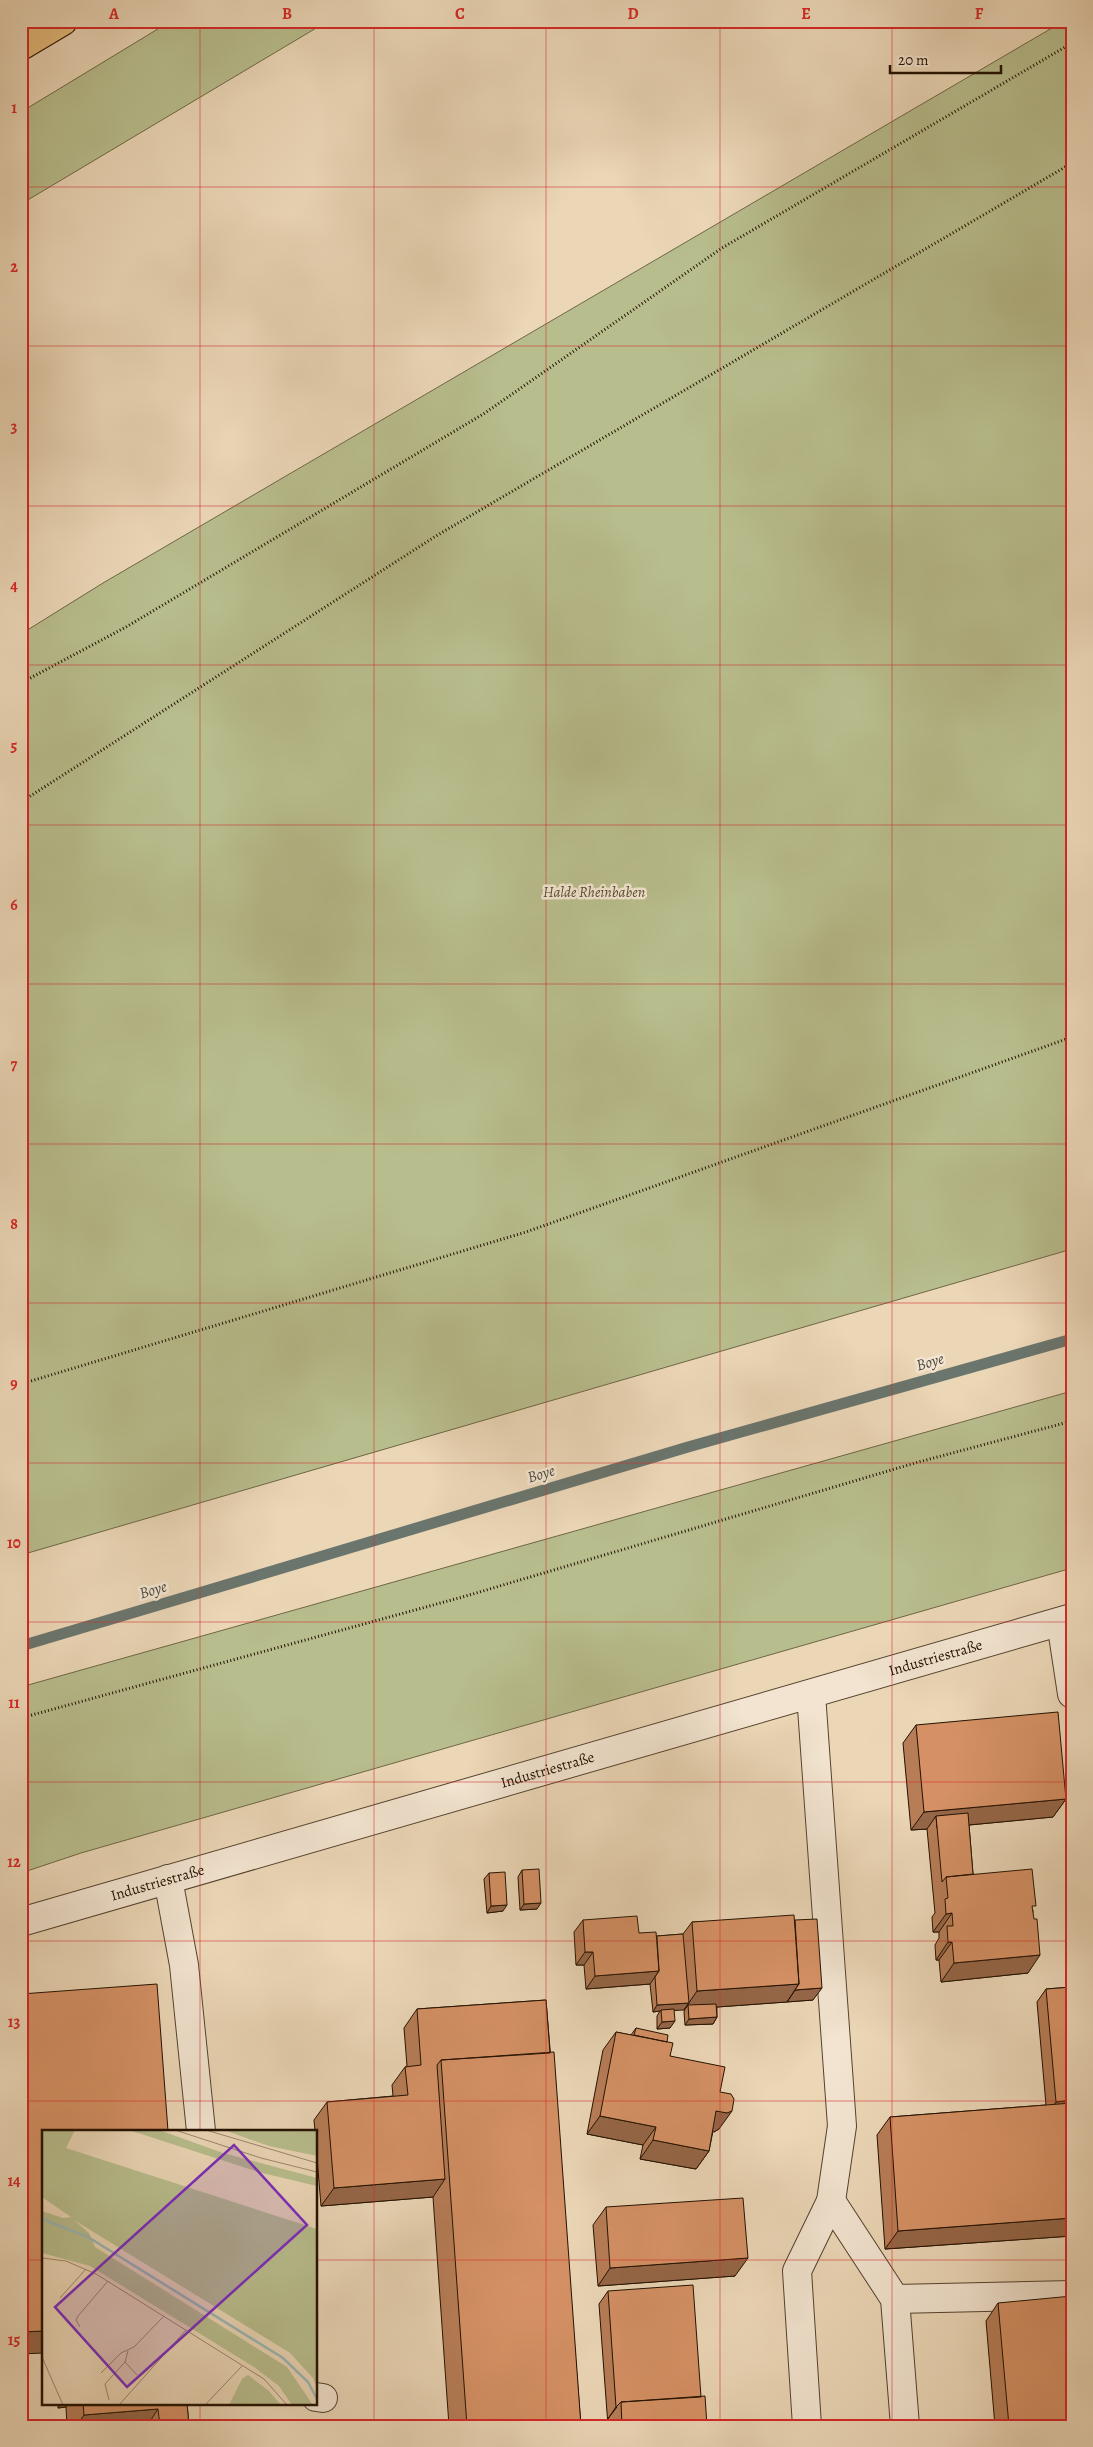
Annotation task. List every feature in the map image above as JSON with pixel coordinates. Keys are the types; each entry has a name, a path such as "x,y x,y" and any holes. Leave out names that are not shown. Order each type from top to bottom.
{"highway":[{"path":"21,46 63,21"}],"street":[{"name":"Industriestraße","path":"21,1922 1066,1620"},
{"path":"1066,1620 1072,1694"},
{"path":"807,2426 797,2271 831,2201 842,2126 811,1694"},
{"path":"168,1879 184,1965 201,2130"},
{"path":"831,2201 895,2299 905,2426"},
{"path":"895,2299 1072,2295"}],"path":[{"path":"21,683 135,622 485,413 722,248 1072,42"},
{"path":"21,802 436,536 1072,163"},
{"path":"21,1384 526,1232 1072,1037"},
{"path":"21,1718 466,1596 915,1463 1072,1421"}],"green space":[{"path":"171,21 328,21 21,204 21,112"},
{"name":"Halde Rheinbaben","path":"1064,21 1072,21 1072,1249 21,1555 21,634 103,583"},
{"path":"1072,1391 1072,1568 81,1853 21,1873 21,1687"}],"building":[{"path":"1058,1712 1066,1799 924,1812 916,1725"},
{"path":"968,1813 973,1874 946,1877 942,1882 936,1816"},
{"path":"539,1869 541,1903 524,1904 522,1870"},
{"path":"1032,1869 1036,1906 1032,1906 1034,1919 1037,1919 1040,1955 954,1963 952,1942 948,1942 947,1926 953,1926 952,1913 946,1914 945,1899 948,1898 946,1877"},
{"path":"505,1872 507,1905 491,1906 489,1873"},
{"path":"794,1915 799,1984 697,1991 692,1922"},
{"path":"637,1916 639,1933 656,1932 659,1971 595,1976 593,1952 585,1952 583,1920"},
{"path":"817,1919 822,1988 795,1990 799,1984 795,1920"},
{"path":"683,1934 689,2003 657,2005 655,1977 659,1971 657,1936"},
{"path":"157,1984 168,2130 42,2130 42,2331 21,2332 21,1994"},
{"path":"1072,1987 1072,2100 1056,2102 1046,1989"},
{"path":"546,2000 550,2053 441,2060 437,2065 445,2179 334,2188 327,2102 408,2095 405,2067 421,2065 417,2009"},
{"path":"716,2004 717,2017 689,2019 688,2005"},
{"path":"674,2009 675,2021 662,2022 661,2010"},
{"path":"636,2028 668,2035 667,2042 634,2035"},
{"path":"616,2032 673,2043 670,2056 725,2067 720,2092 731,2094 734,2099 732,2111 727,2113 716,2111 709,2151 653,2140 656,2127 600,2116"},
{"path":"554,2052 581,2426 467,2426 441,2060"},
{"path":"1072,2103 1072,2218 898,2231 890,2117"},
{"path":"743,2198 748,2258 610,2268 606,2207"},
{"path":"693,2285 701,2397 621,2402 616,2407 608,2291"},
{"path":"1072,2296 1072,2426 1009,2426 998,2303"},
{"path":"705,2396 707,2426 622,2426 621,2402"},
{"path":"83,2404 187,2404 189,2426 160,2426 158,2409 84,2415"}],"waterway":[{"name":"Boye","path":"21,1646 688,1447 1072,1339"}]}
